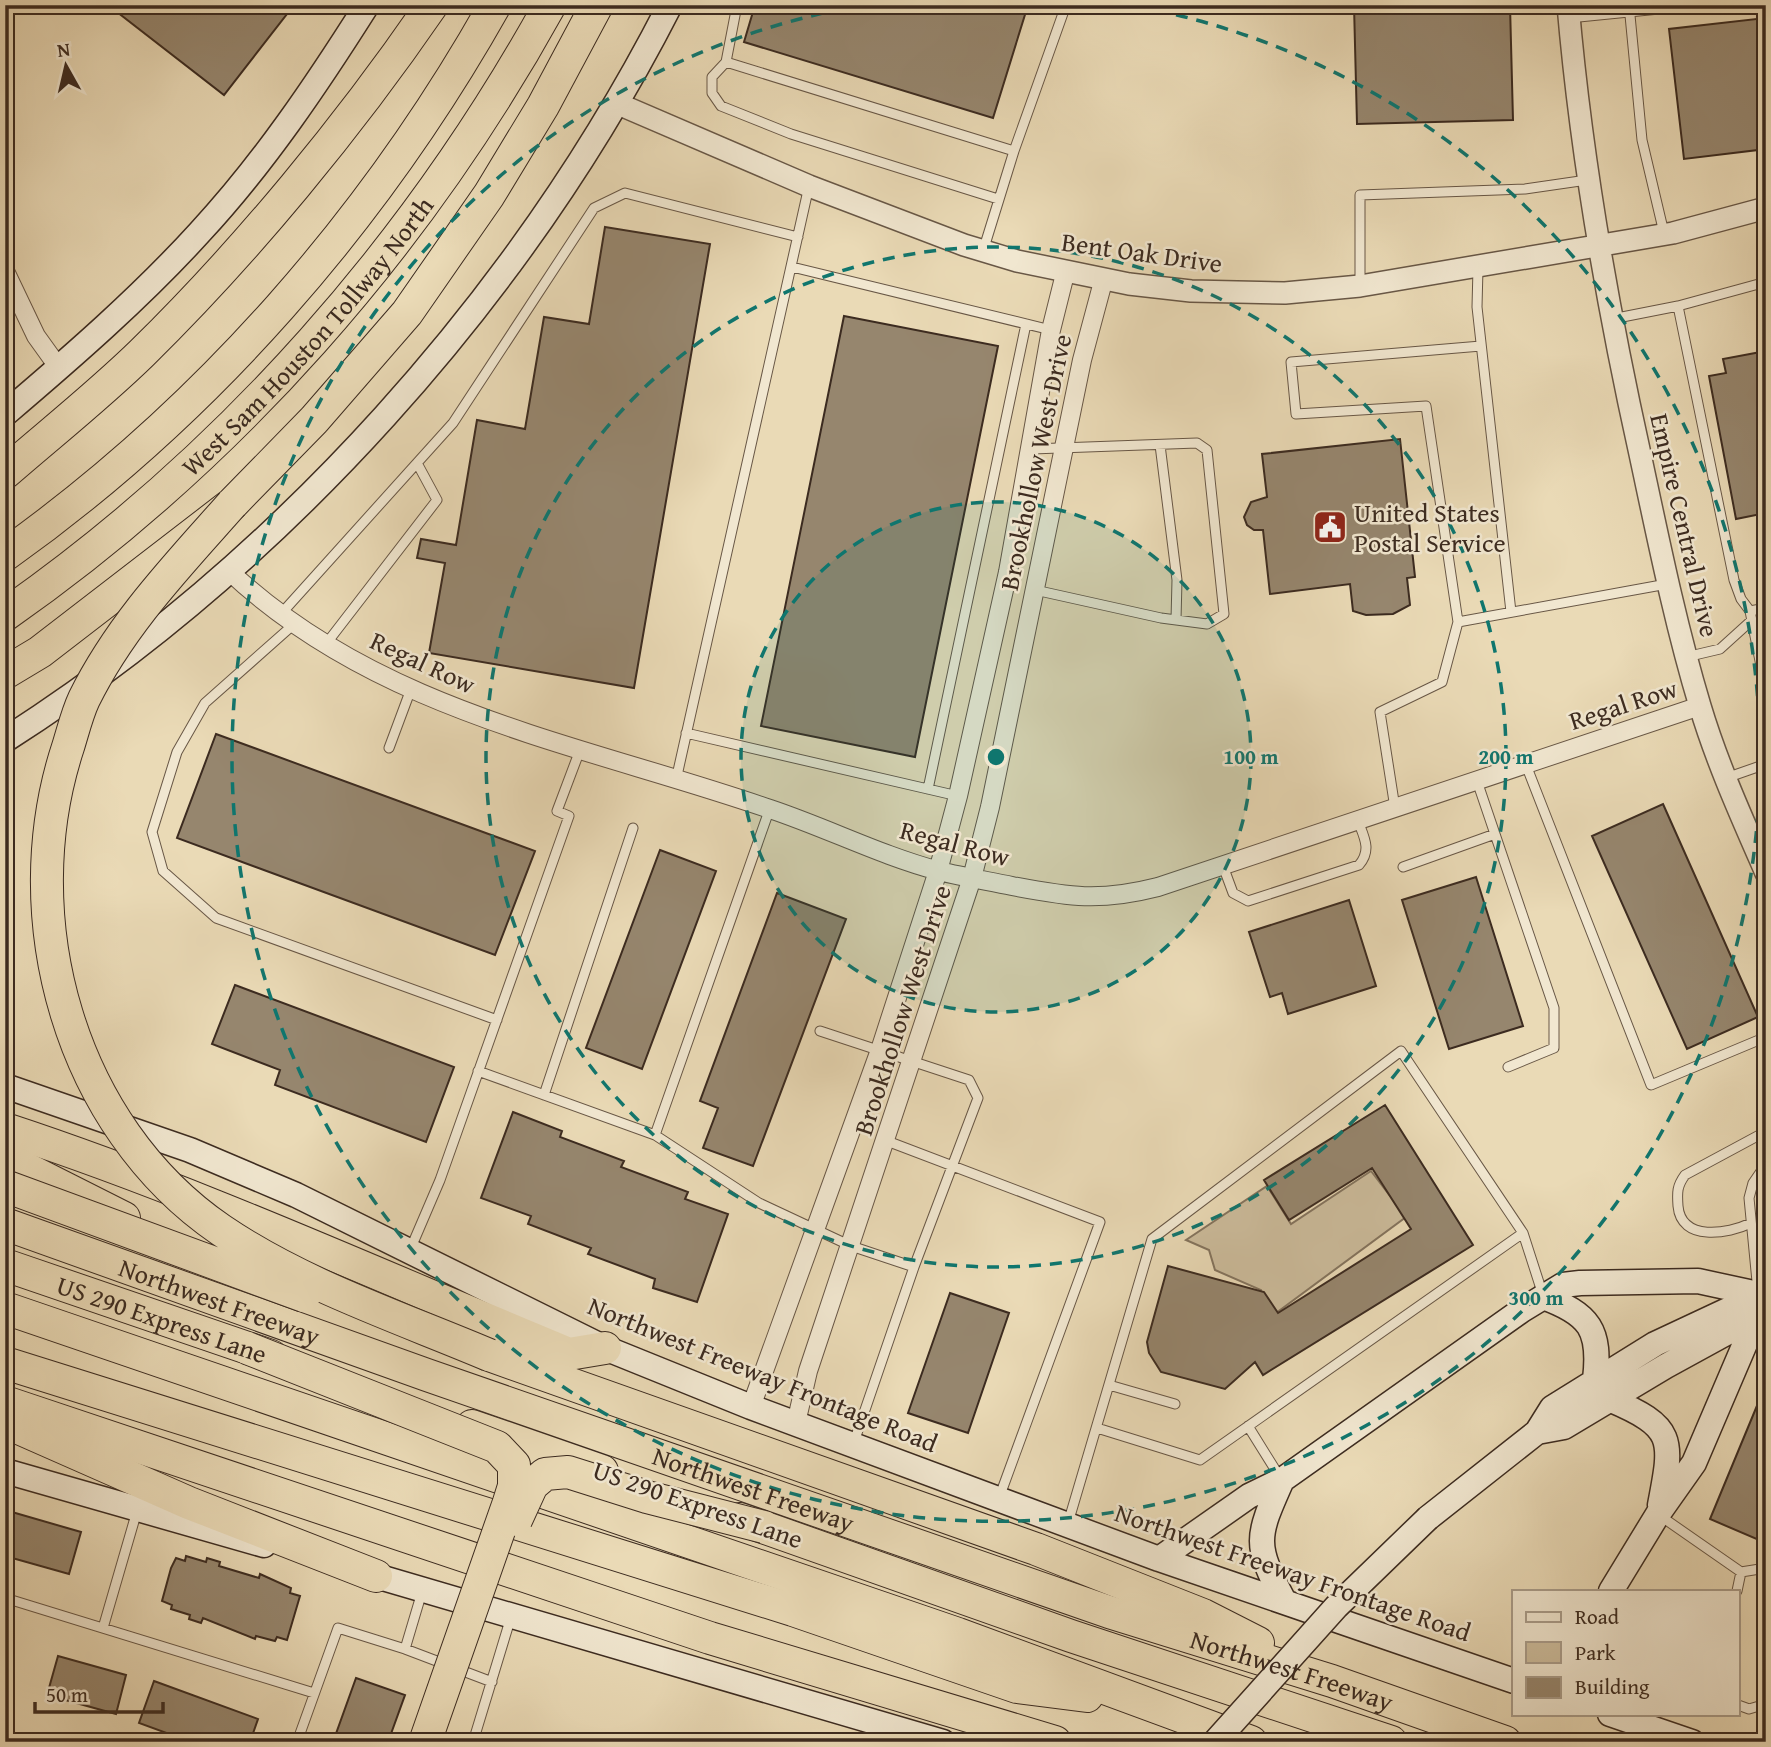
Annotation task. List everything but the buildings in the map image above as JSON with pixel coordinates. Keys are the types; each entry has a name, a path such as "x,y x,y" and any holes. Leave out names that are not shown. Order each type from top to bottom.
{"highway":[{"path":"5,473 141,354 223,268 375,87 432,5"},
{"name":"West Sam Houston Tollway North","path":"5,555 64,513 195,399 274,315 376,189 495,5"},
{"name":"West Sam Houston Tollway North","path":"5,615 131,518 218,440 328,324 407,226 478,126 550,5"},
{"path":"597,5 543,106 489,195 407,313 314,420 232,504 130,623 83,702 56,782 48,823 48,939 59,992 92,1077 123,1130 151,1166 193,1208 221,1230 290,1271 489,1355 864,1486 1123,1583 1203,1615 1332,1681"},
{"path":"5,673 40,652 232,504"},
{"path":"5,1129 74,1152 332,1254 569,1353 605,1348"},
{"path":"5,1158 328,1321 427,1375"},
{"path":"5,1186 380,1324 489,1355"},
{"name":"Northwest Freeway","path":"5,1224 427,1375 1109,1612 1332,1681 1505,1742"},
{"name":"US 290 Express Lane","path":"5,1265 1071,1636 1391,1742"},
{"path":"5,1308 945,1630 1251,1742"},
{"path":"5,1347 107,1396"},
{"path":"247,1348 497,1447 514,1465 514,1486 509,1502 425,1742"},
{"path":"5,1363 793,1610 1017,1687 1139,1702"},
{"path":"5,1402 697,1633 1055,1742"},
{"path":"5,1422 189,1503 376,1576"},
{"path":"438,1742 521,1506 532,1485 545,1474 568,1472 647,1497 764,1527"}],"main road":[{"path":"5,414 59,368 180,254 216,214 295,113 367,5"},
{"path":"5,740 141,646 229,570 333,470 439,351 518,249 616,103 670,5"},
{"name":"Northwest Freeway Frontage Road","path":"5,1086 190,1150 296,1195 605,1348 751,1407 1159,1559 1510,1678"},
{"path":"1159,1559 1249,1496 1282,1480 1563,1285 1685,1281 1762,1304"},
{"path":"1543,1297 1573,1308 1586,1319 1594,1335 1602,1389"},
{"path":"1215,1742 1382,1561 1439,1509 1538,1432 1552,1408 1602,1389 1655,1344 1762,1304"},
{"path":"1612,1590 1658,1514 1695,1463 1762,1304"},
{"path":"1602,1389 1660,1426 1667,1442 1668,1461 1658,1514"},
{"path":"5,1471 137,1511 512,1616 897,1734 943,1742"},
{"path":"1282,1480 1262,1525 1260,1546 1265,1565 1284,1601"},
{"path":"1630,1718 1692,1742"}],"street":[{"name":"Empire Central Drive","path":"1568,12 1587,180 1610,320 1669,584 1700,706 1726,778 1764,862"},
{"name":"Bent Oak Drive","path":"616,103 917,229 983,251 1129,284 1235,293 1285,293 1360,286 1665,235 1766,208"},
{"name":"Brookhollow West Drive","path":"751,1407 880,1050 938,871 983,682 1032,449 1051,330 1066,270"},
{"name":"Brookhollow West Drive","path":"796,1423 808,1371 914,1061 972,878 1082,360 1104,278"},
{"path":"7,281 41,344 59,368"},
{"name":"Regal Row","path":"229,570 287,620 411,689 580,750 770,808 938,871 1060,897 1105,898 1158,887 1700,706"},
{"path":"983,682 1014,689"}],"lane":[{"path":"737,5 726,62 712,78 712,93 721,106 791,134 998,199"},
{"path":"983,251 1014,151 1066,5"},
{"path":"1568,12 1699,5"},
{"path":"1630,8 1642,140 1665,235"},
{"path":"726,62 1014,151"},
{"path":"1360,286 1360,195 1525,189 1587,180"},
{"path":"676,780 809,186"},
{"path":"497,1020 216,918 163,871 152,832 177,752 205,703 287,620 453,423 594,208 625,193 798,237"},
{"path":"792,267 1051,330"},
{"path":"1478,268 1477,307 1511,612"},
{"path":"1610,320 1678,306 1766,282"},
{"path":"1678,306 1734,580 1751,615 1763,663 1766,691"},
{"path":"929,789 1026,324"},
{"path":"1395,808 1380,712 1442,682 1458,622 1426,406 1296,414 1291,362 1481,346"},
{"path":"1032,449 1197,443 1207,450 1224,614 1207,624 1035,590"},
{"path":"1160,445 1177,580 1176,620"},
{"path":"326,644 437,500 417,463"},
{"path":"1458,622 1669,584"},
{"path":"1686,657 1720,649 1751,615 1766,608"},
{"path":"389,748 411,689"},
{"path":"687,733 958,796"},
{"path":"409,1252 440,1180 569,816 556,811 580,750"},
{"path":"1726,778 1766,764"},
{"path":"1526,765 1651,1085 1766,1037"},
{"path":"1477,781 1554,1009 1554,1048 1508,1067"},
{"path":"655,1135 770,808"},
{"path":"1223,866 1233,892 1248,901 1359,865 1366,857 1367,848 1358,821"},
{"path":"544,1095 633,828"},
{"path":"1403,867 1495,835"},
{"path":"820,1031 969,1080 978,1098 914,1267 854,1444"},
{"path":"1067,1524 1152,1239 1401,1051 1523,1233 1543,1297"},
{"path":"478,1071 655,1135 759,1203 851,1246 914,1267"},
{"path":"1751,1223 1739,1229 1704,1233 1686,1226 1679,1214 1677,1187 1685,1175 1763,1133 1766,1136"},
{"path":"887,1141 1100,1222 999,1498"},
{"path":"1762,1304 1749,1198 1753,1183 1766,1164"},
{"path":"1097,1428 1200,1460 1523,1233"},
{"path":"1109,1385 1175,1404"},
{"path":"1248,1426 1282,1480"},
{"path":"103,1628 137,1511"},
{"path":"1658,1514 1741,1572 1766,1569"},
{"path":"1737,1590 1741,1572"},
{"path":"405,1649 423,1590"},
{"path":"5,1598 314,1693"},
{"path":"472,1742 512,1616"},
{"path":"297,1742 338,1628 405,1649 492,1682"},
{"path":"1740,1705 1748,1709 1766,1704"}],"green space":[{"path":"1371,1171 1406,1217 1272,1316 1259,1304 1261,1290 1215,1270 1209,1250 1186,1240 1267,1186 1291,1224"}],"place":[{"name":"United States Postal Service","path":"1330,527"}]}
